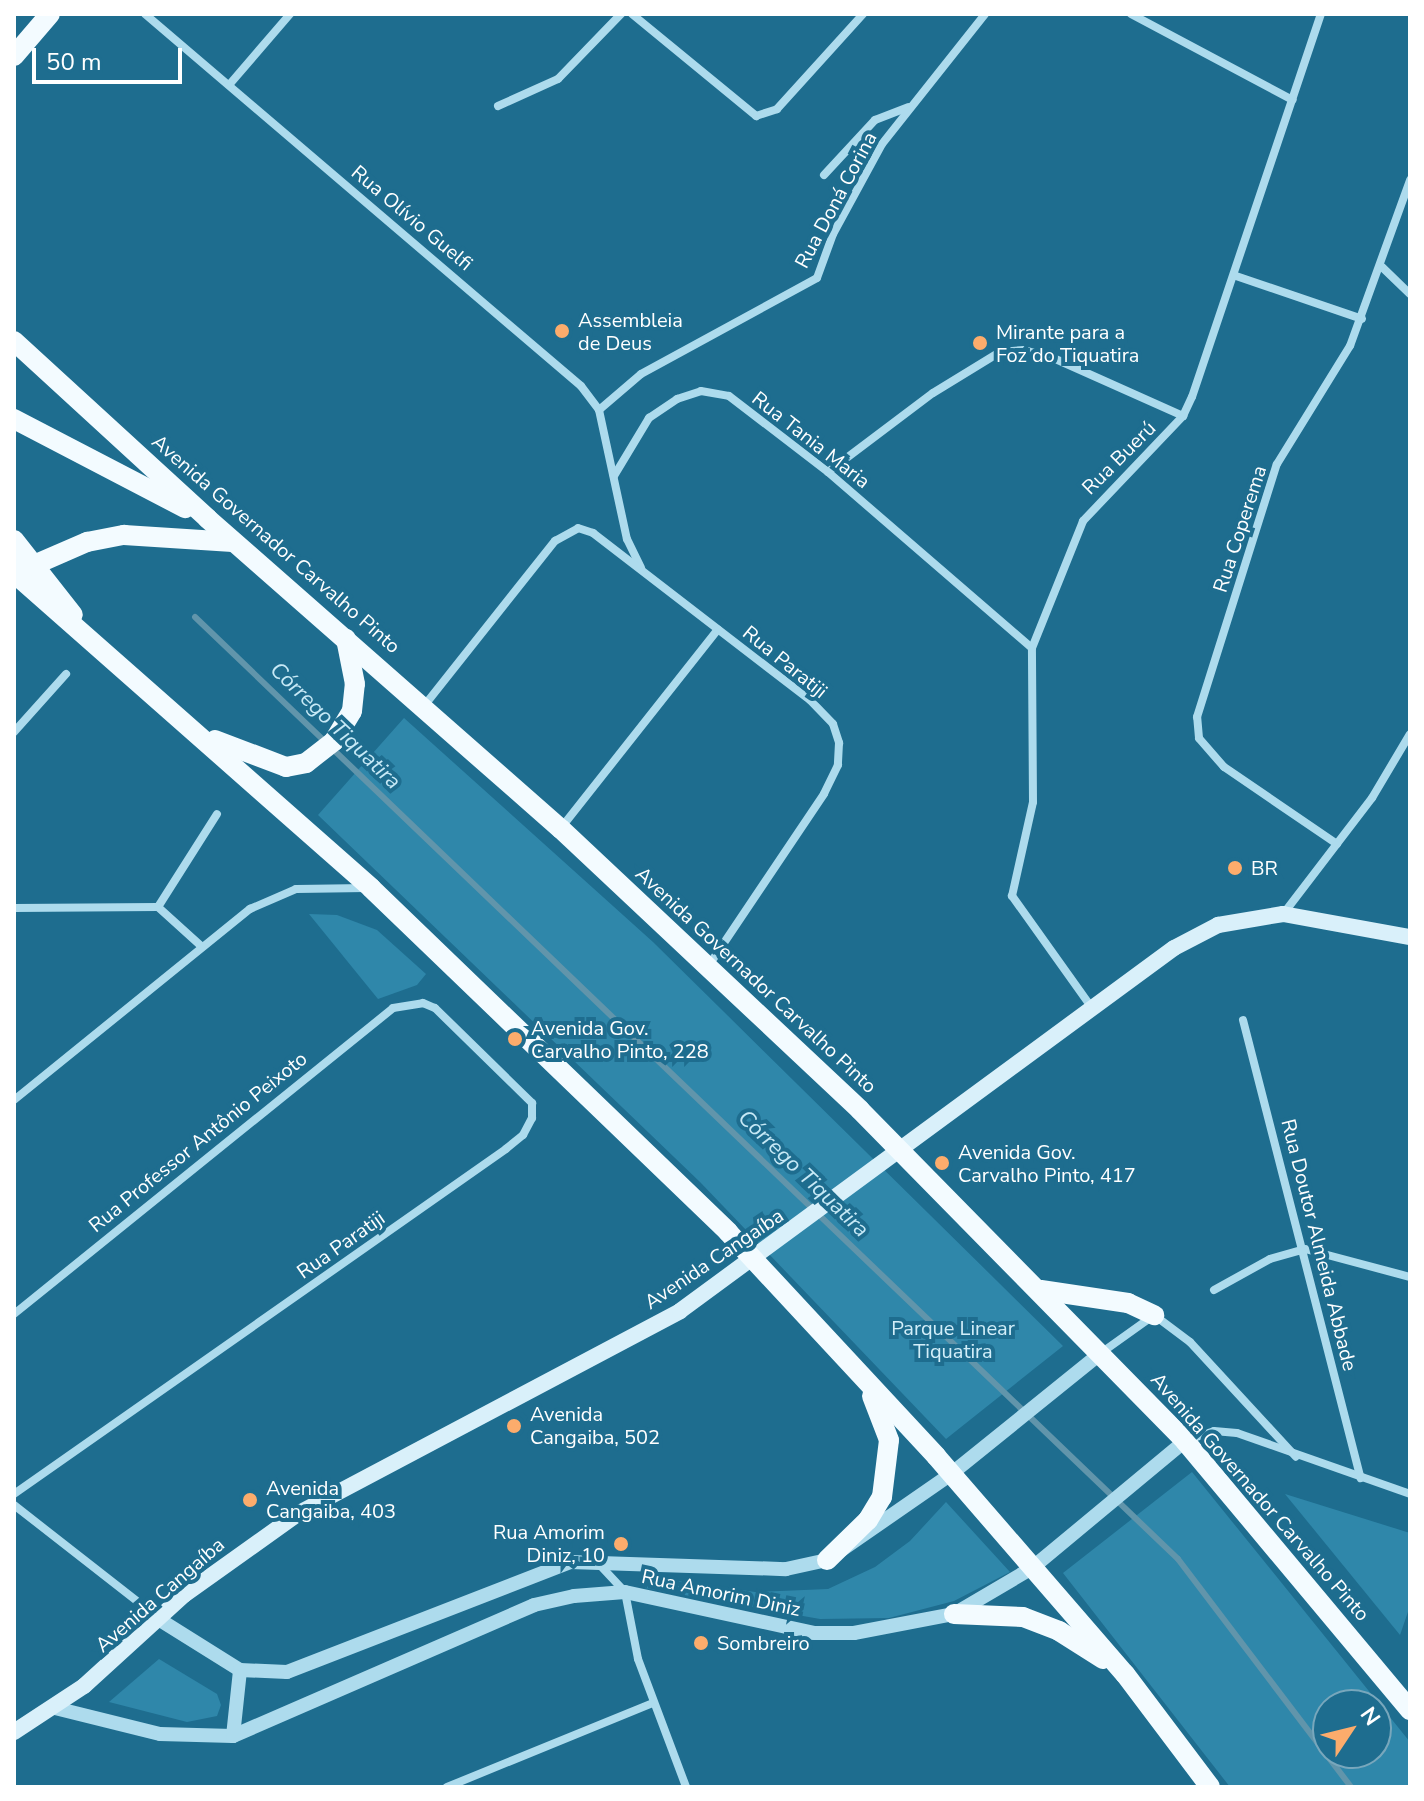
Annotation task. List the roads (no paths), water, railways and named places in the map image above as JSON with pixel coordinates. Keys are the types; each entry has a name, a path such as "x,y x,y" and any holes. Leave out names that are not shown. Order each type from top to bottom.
{"main road":[{"path":"14,56 50,14"},
{"name":"Avenida Governador Carvalho Pinto","path":"14,341 233,542 561,829 709,965 1041,1290 1185,1441 1410,1710"},
{"path":"14,419 208,519"},
{"path":"24,566 87,542 124,535 233,542"},
{"path":"14,540 24,566 69,608 86,639"},
{"path":"14,573 371,888 728,1232 951,1474 1038,1563 1210,1787"},
{"path":"196,733 286,767 306,763 334,741 352,711 355,684 346,639"},
{"name":"Avenida Cangaíba","path":"14,1732 55,1708 243,1548 299,1513 680,1311 1174,948 1218,925 1283,914 1410,937"},
{"path":"1041,1290 1128,1303 1154,1315"},
{"path":"827,1560 868,1520 882,1497 888,1470 889,1440 868,1384"},
{"path":"954,1614 1023,1617 1043,1623 1125,1674"}],"street":[{"name":"Rua Olívio Guelfi","path":"145,14 555,360 599,410 613,476"},
{"path":"229,85 290,14"},
{"path":"498,106 558,79 621,14"},
{"path":"632,14 748,113 777,109 863,14"},
{"name":"Rua Doná Corina","path":"599,410 641,374 817,278 833,234 882,144 985,14"},
{"path":"1131,14 1293,100"},
{"name":"Rua Buerú","path":"1092,1008 1012,896 1033,802 1032,648 1083,521 1183,416 1236,276 1321,14"},
{"path":"824,175 875,120 910,106"},
{"name":"Rua Coperema","path":"1337,844 1216,760 1199,738 1197,717 1277,464 1296,427 1336,374 1362,319 1410,180"},
{"path":"1382,267 1410,294"},
{"path":"1236,276 1362,319"},
{"path":"828,472 956,377 1000,352 1024,350 1051,357 1183,416"},
{"name":"Rua Tania Maria","path":"613,476 649,418 677,399 701,391 729,396 828,472 1032,648"},
{"path":"613,476 627,539 644,573"},
{"name":"Rua Paratiji","path":"423,707 566,532 578,528 593,533 810,700 833,724 839,743 838,765 824,794 709,965"},
{"path":"561,829 718,629"},
{"path":"14,732 66,674"},
{"path":"1283,914 1372,798 1410,734"},
{"path":"158,907 217,814"},
{"path":"14,1100 200,945 250,909 296,889 371,888"},
{"path":"14,908 158,907 200,945"},
{"name":"Rua Paratiji","path":"14,1494 523,1135 532,1118 532,1103 518,1085 435,1008 408,1003"},
{"name":"Rua Professor Antônio Peixoto","path":"14,1314 358,1033 408,1003"},
{"name":"Rua Doutor Almeida Abbade","path":"1243,1020 1305,1249 1361,1478"},
{"path":"1214,1290 1270,1259 1305,1249 1410,1277"},
{"name":"Rua Amorim Diniz","path":"160,1620 240,1670 287,1672 312,1665 543,1569 594,1559 786,1569 827,1560 951,1474 1101,1353 1154,1315 1190,1342 1296,1457"},
{"name":"Rua Amorim Diniz","path":"55,1708 160,1734 233,1736 534,1605 625,1592 814,1633 854,1633 954,1614 1038,1563 1185,1441 1226,1430 1296,1457 1410,1494"},
{"path":"14,1505 160,1620"},
{"path":"594,1559 625,1592 653,1703 686,1787"},
{"path":"233,1736 240,1670"},
{"path":"447,1787 653,1703"}],"waterway":[{"name":"Córrego Tiquatira","path":"195,617 1178,1559 1351,1787"}],"place":[{"name":"Assembleia de Deus","path":"562,331"},
{"name":"Mirante para a Foz do Tiquatira","path":"980,343"},
{"name":"BR","path":"1235,868"},
{"name":"Avenida Gov. Carvalho Pinto, 228","path":"515,1039"},
{"name":"Avenida Gov. Carvalho Pinto, 417","path":"942,1163"},
{"name":"Avenida Cangaiba, 502","path":"514,1426"},
{"name":"Avenida Cangaiba, 403","path":"250,1500"},
{"name":"Rua Amorim Diniz, 10","path":"621,1544"},
{"name":"Sombreiro","path":"701,1643"}],"park label":[{"name":"Parque Linear Tiquatira","path":"953,1340"}]}
